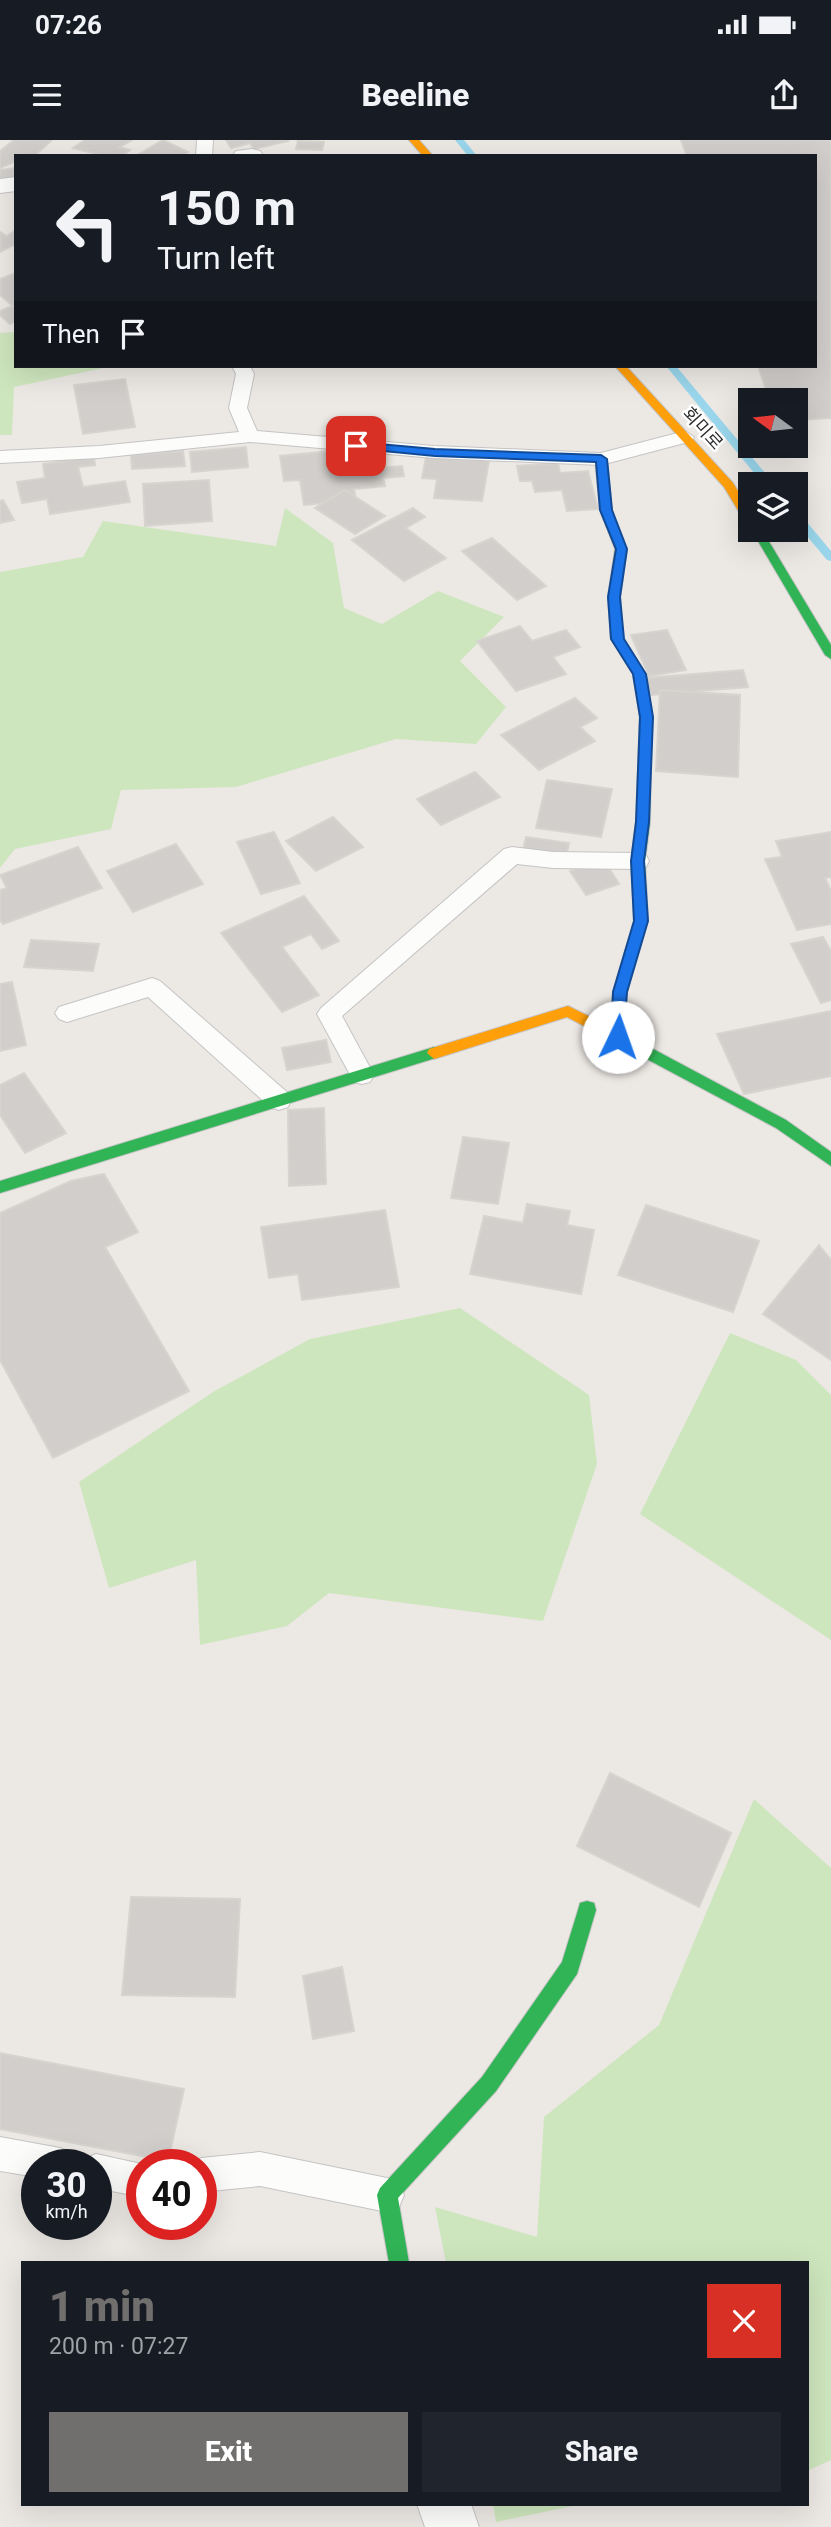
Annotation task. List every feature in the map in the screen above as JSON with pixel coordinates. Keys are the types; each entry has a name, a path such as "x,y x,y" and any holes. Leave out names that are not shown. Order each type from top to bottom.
{"street":[{"path":"414,140 426,154"},
{"name":"회미로","path":"622,368 729,485 738,500"},
{"path":"601,459 606,510 621,549 614,597 617,639 639,674 646,717 643,822 638,861 641,921 620,992 618,1037"},
{"path":"763,542 831,655"},
{"path":"0,1187 568,1011 781,1124 831,1160"},
{"path":"399,2261 387,2195 489,2084 570,1968 587,1910"},
{"path":"445,2506 452,2527"}],"lane":[{"path":"242,368 245,374 238,408 250,436"},
{"path":"0,457 99,452 250,436 435,453 601,459 685,437"},
{"path":"362,1075 329,1014 512,855 553,860 638,861"},
{"path":"67,1013 152,987 279,1100"},
{"path":"0,2154 21,2158"},
{"path":"217,2173 260,2169 387,2195"}],"green space":[{"path":"14,332 14,368 104,368 14,387 12,435 0,435 0,333"},
{"path":"285,508 333,543 344,608 382,624 438,591 504,617 460,661 506,707 476,744 396,739 236,787 121,790 111,829 15,849 0,868 0,572 83,557 103,521 276,546"},
{"path":"460,1308 589,1395 597,1464 543,1621 329,1593 287,1626 200,1645 196,1560 109,1588 79,1482 213,1392 310,1339"},
{"path":"730,1333 796,1360 831,1395 831,1640 640,1514"},
{"path":"754,1799 831,1868 831,2460 809,2470 809,2261 446,2261 435,2207 537,2237 544,2117 659,2025"},
{"path":"493,2506 572,2506 496,2522"}],"building":[{"path":"14,140 51,141 36,154 14,154 14,162 0,168 0,151"},
{"path":"85,140 132,140 119,147 130,150 125,154 97,154 73,148"},
{"path":"163,140 188,152 184,154 139,154"},
{"path":"226,140 288,141 254,149 250,143 231,148"},
{"path":"681,140 831,140 831,418 808,419 808,388 766,388 759,368 817,368 817,154 686,154"},
{"path":"298,141 324,142 322,150 296,149"},
{"path":"14,168 14,178 0,179 0,170"},
{"path":"14,231 14,245 0,252 0,232 7,236"},
{"path":"14,274 14,322 10,324 0,315 0,311 13,306 0,295 0,279"},
{"path":"125,379 135,427 83,434 74,385"},
{"path":"246,447 248,467 192,472 190,452"},
{"path":"183,451 185,466 132,469 131,455"},
{"path":"331,451 335,472 402,466 404,476 383,478 385,486 354,489 356,500 304,505 300,480 284,481 280,456"},
{"path":"94,457 95,465 78,467 83,487 125,481 130,502 50,514 47,499 22,503 17,482 45,478 43,464"},
{"path":"426,457 489,461 482,501 434,498 437,479 422,478"},
{"path":"558,463 560,473 588,471 598,509 567,511 562,490 535,492 532,481 520,481 517,466"},
{"path":"209,480 212,521 145,526 143,484"},
{"path":"345,490 385,516 355,534 315,508"},
{"path":"3,500 14,520 0,523 0,501"},
{"path":"413,508 425,517 406,528 446,558 404,581 352,540"},
{"path":"492,538 546,586 517,600 462,551"},
{"path":"520,626 532,641 566,630 580,647 553,657 566,674 516,691 477,641"},
{"path":"667,630 686,670 649,676 631,635"},
{"path":"743,670 748,687 651,695 646,678"},
{"path":"660,690 740,695 738,777 656,771"},
{"path":"575,698 597,718 580,727 595,741 539,770 501,735"},
{"path":"475,772 500,797 441,825 417,799"},
{"path":"547,780 612,789 601,837 536,828"},
{"path":"333,817 363,847 316,871 286,841"},
{"path":"274,832 300,883 261,894 237,842"},
{"path":"831,832 831,877 825,878 831,891 831,924 797,930 765,859 782,857 776,841"},
{"path":"526,837 569,843 566,857 523,851"},
{"path":"176,844 203,884 133,912 107,871"},
{"path":"78,847 102,888 3,924 0,920 0,890 7,888 0,875"},
{"path":"604,860 619,884 586,895 570,871"},
{"path":"304,896 339,941 322,949 311,934 282,947 319,995 282,1012 221,933"},
{"path":"823,937 831,951 831,1000 821,1003 791,944"},
{"path":"31,940 99,944 93,971 24,967"},
{"path":"12,982 26,1045 0,1051 0,984"},
{"path":"831,1011 831,1076 744,1094 717,1034"},
{"path":"326,1040 331,1062 287,1070 282,1048"},
{"path":"24,1073 66,1133 25,1153 0,1115 0,1085"},
{"path":"324,1108 326,1184 289,1186 288,1110"},
{"path":"463,1137 509,1143 498,1204 451,1198"},
{"path":"104,1174 138,1232 105,1247 189,1391 53,1458 0,1360 0,1213 71,1181"},
{"path":"527,1204 570,1211 567,1225 594,1230 581,1294 470,1274 484,1216 523,1223"},
{"path":"646,1205 759,1241 733,1312 618,1275"},
{"path":"385,1210 399,1287 302,1300 298,1274 269,1278 261,1227"},
{"path":"819,1245 831,1260 831,1360 763,1314"},
{"path":"610,1773 731,1833 699,1907 577,1846"},
{"path":"131,1897 240,1899 235,1997 122,1995"},
{"path":"342,1967 354,2031 313,2039 303,1976"},
{"path":"0,2053 184,2089 171,2149 126,2149 126,2153 0,2129"}],"waterway":[{"path":"459,140 471,154"},
{"path":"673,368 759,472"},
{"path":"808,530 831,558"}],"traffic: fast":[{"path":"763,542 831,655"},
{"path":"645,738 643,822 638,861 641,921 620,992 618,1037 781,1124 831,1160"},
{"path":"0,1187 434,1053"},
{"path":"399,2261 387,2195 489,2084 570,1967 587,1910"}],"traffic: slow":[{"path":"414,140 426,154"},
{"path":"622,368 729,485 738,500"},
{"path":"601,459 606,510 621,549 614,597 617,639 639,674 646,717 645,738"},
{"path":"434,1053 568,1011 618,1037"}],"route":[{"path":"356,446 435,453 601,459 606,510 621,549 614,597 617,639 639,674 646,717 643,822 638,861 641,921 620,992 618,1037"}]}
